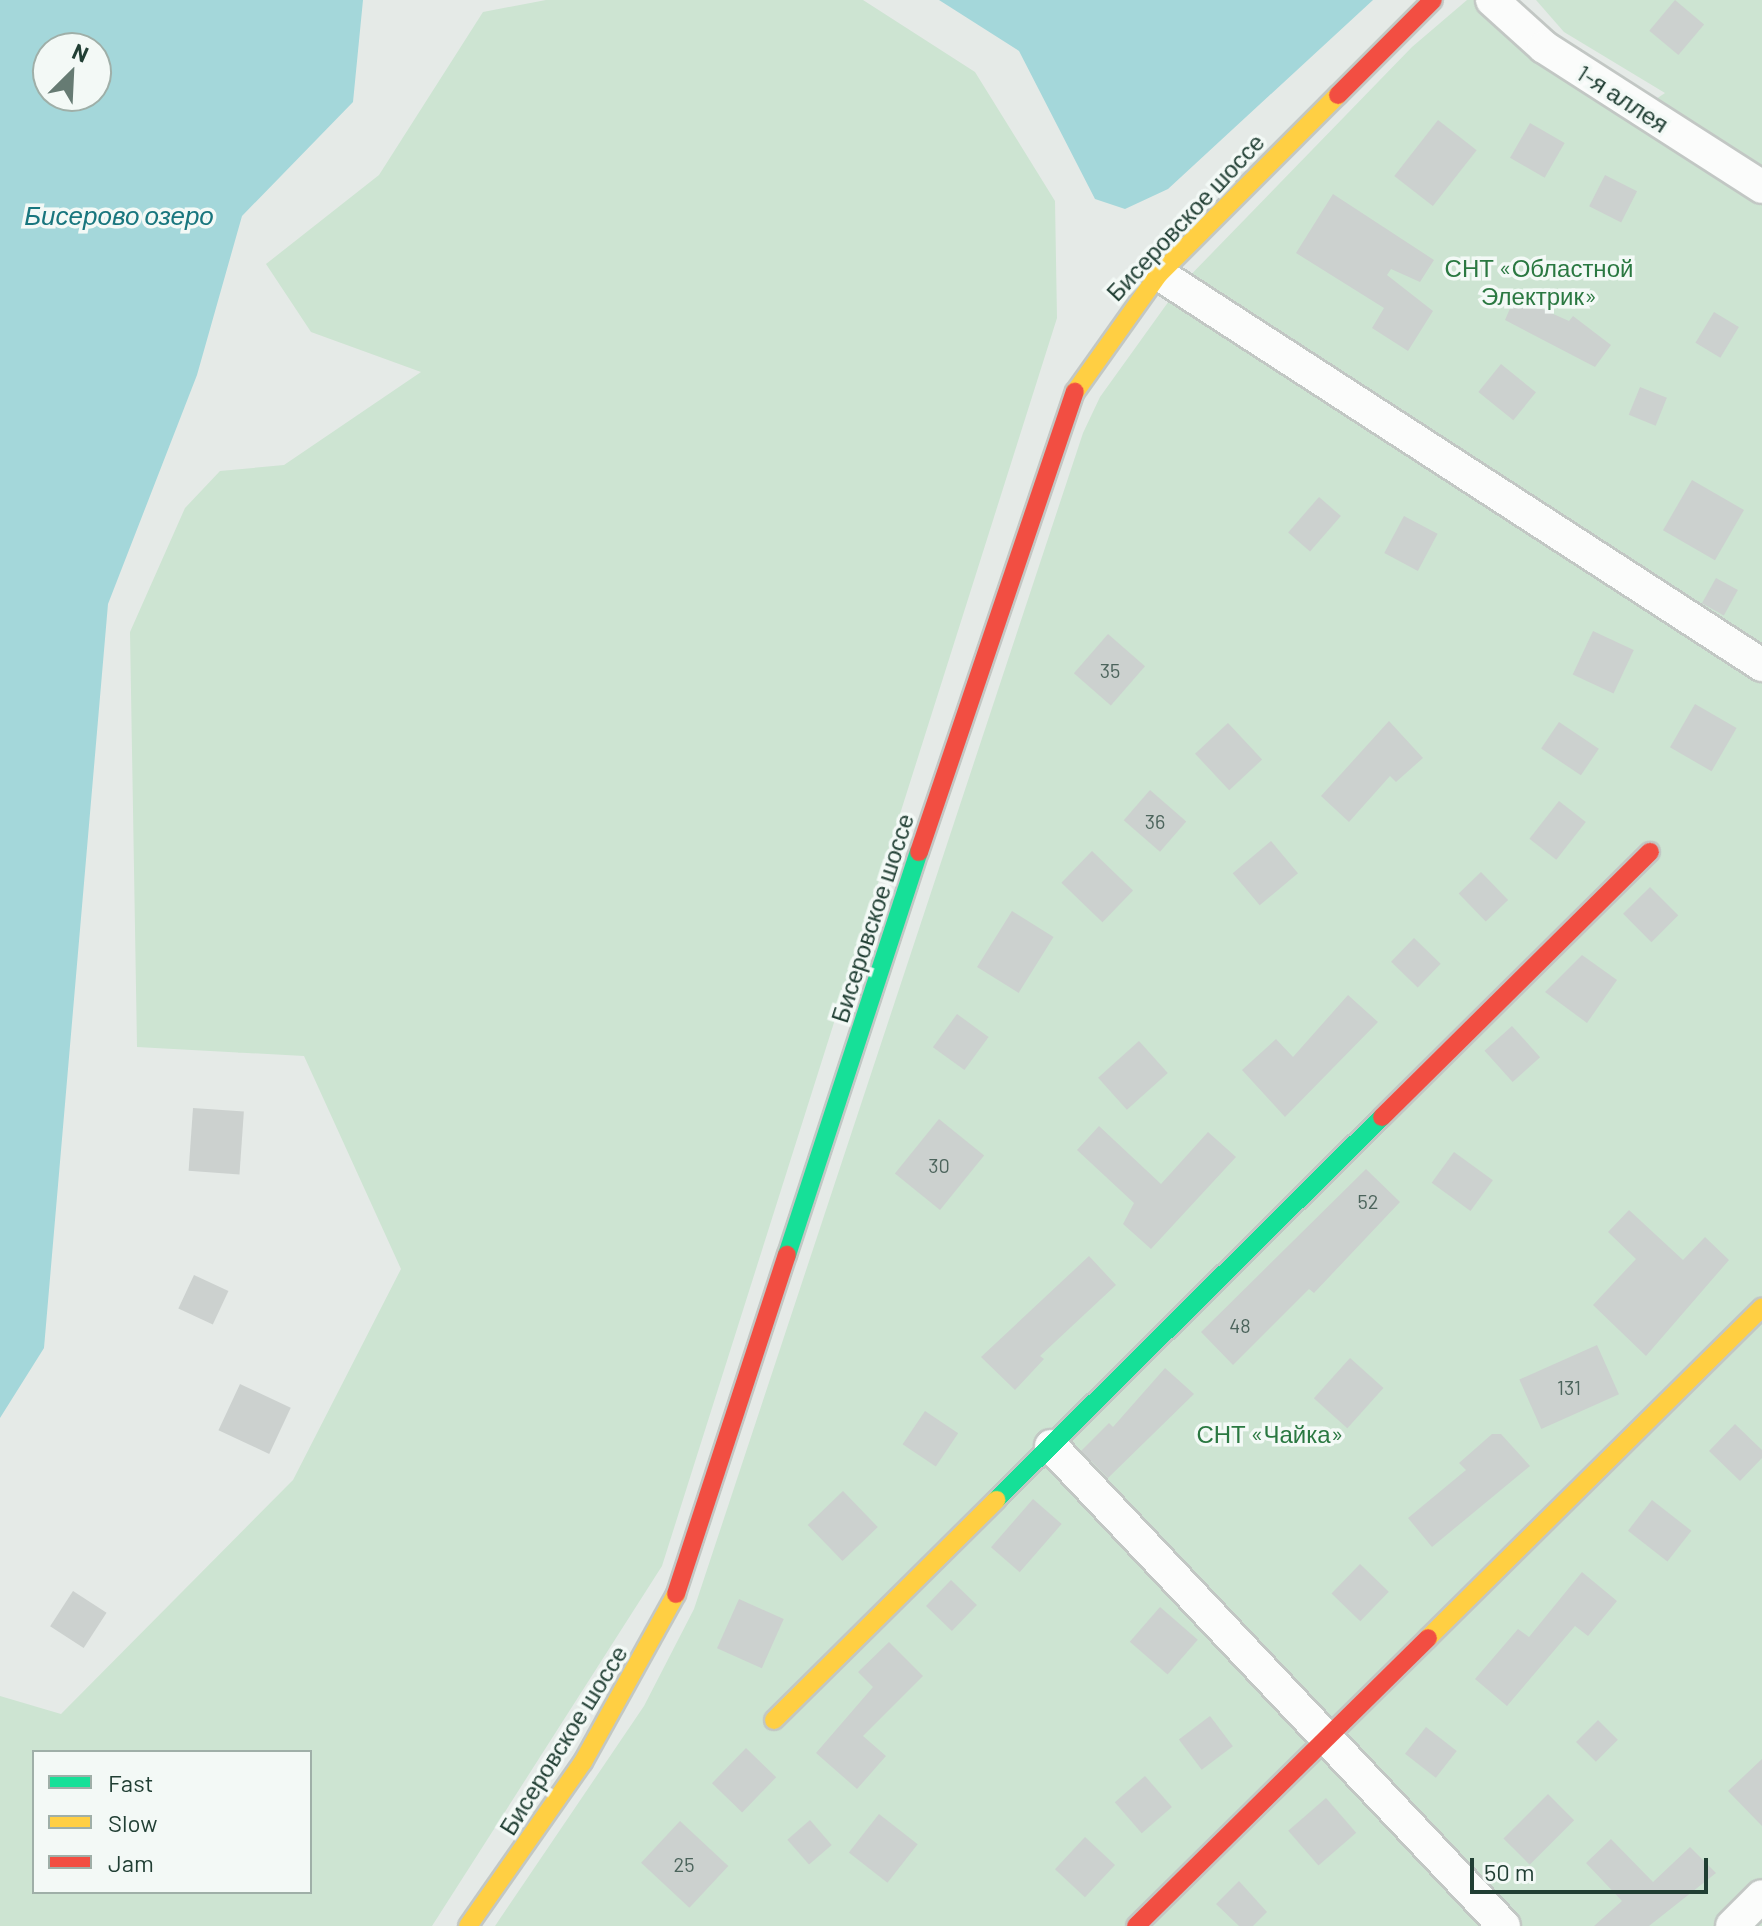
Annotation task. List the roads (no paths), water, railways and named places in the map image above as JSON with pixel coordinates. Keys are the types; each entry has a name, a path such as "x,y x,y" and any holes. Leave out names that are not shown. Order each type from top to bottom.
{"main road":[{"name":"Бисеровское шоссе","path":"468,1926 583,1762 674,1599 1060,424 1099,351 1159,274 1433,0"},
{"path":"774,1720 1650,852"},
{"path":"1136,1926 1762,1308"}],"street":[{"name":"1-я аллея","path":"1492,0 1544,47 1762,187"},
{"path":"1159,274 1762,665"},
{"path":"1051,1446 1504,1926"},
{"path":"1732,1926 1762,1896"}],"water":[{"name":"Бисерово озеро","path":"0,0 363,0 353,102 242,216 197,375 108,604 44,1348 0,1418"},
{"path":"939,0 1373,0 1168,189 1125,209 1095,199 1019,51"}],"park label":[{"name":"СНТ «Областной Электрик»","path":"1539,282"},
{"name":"СНТ «Чайка»","path":"1270,1434"}]}
